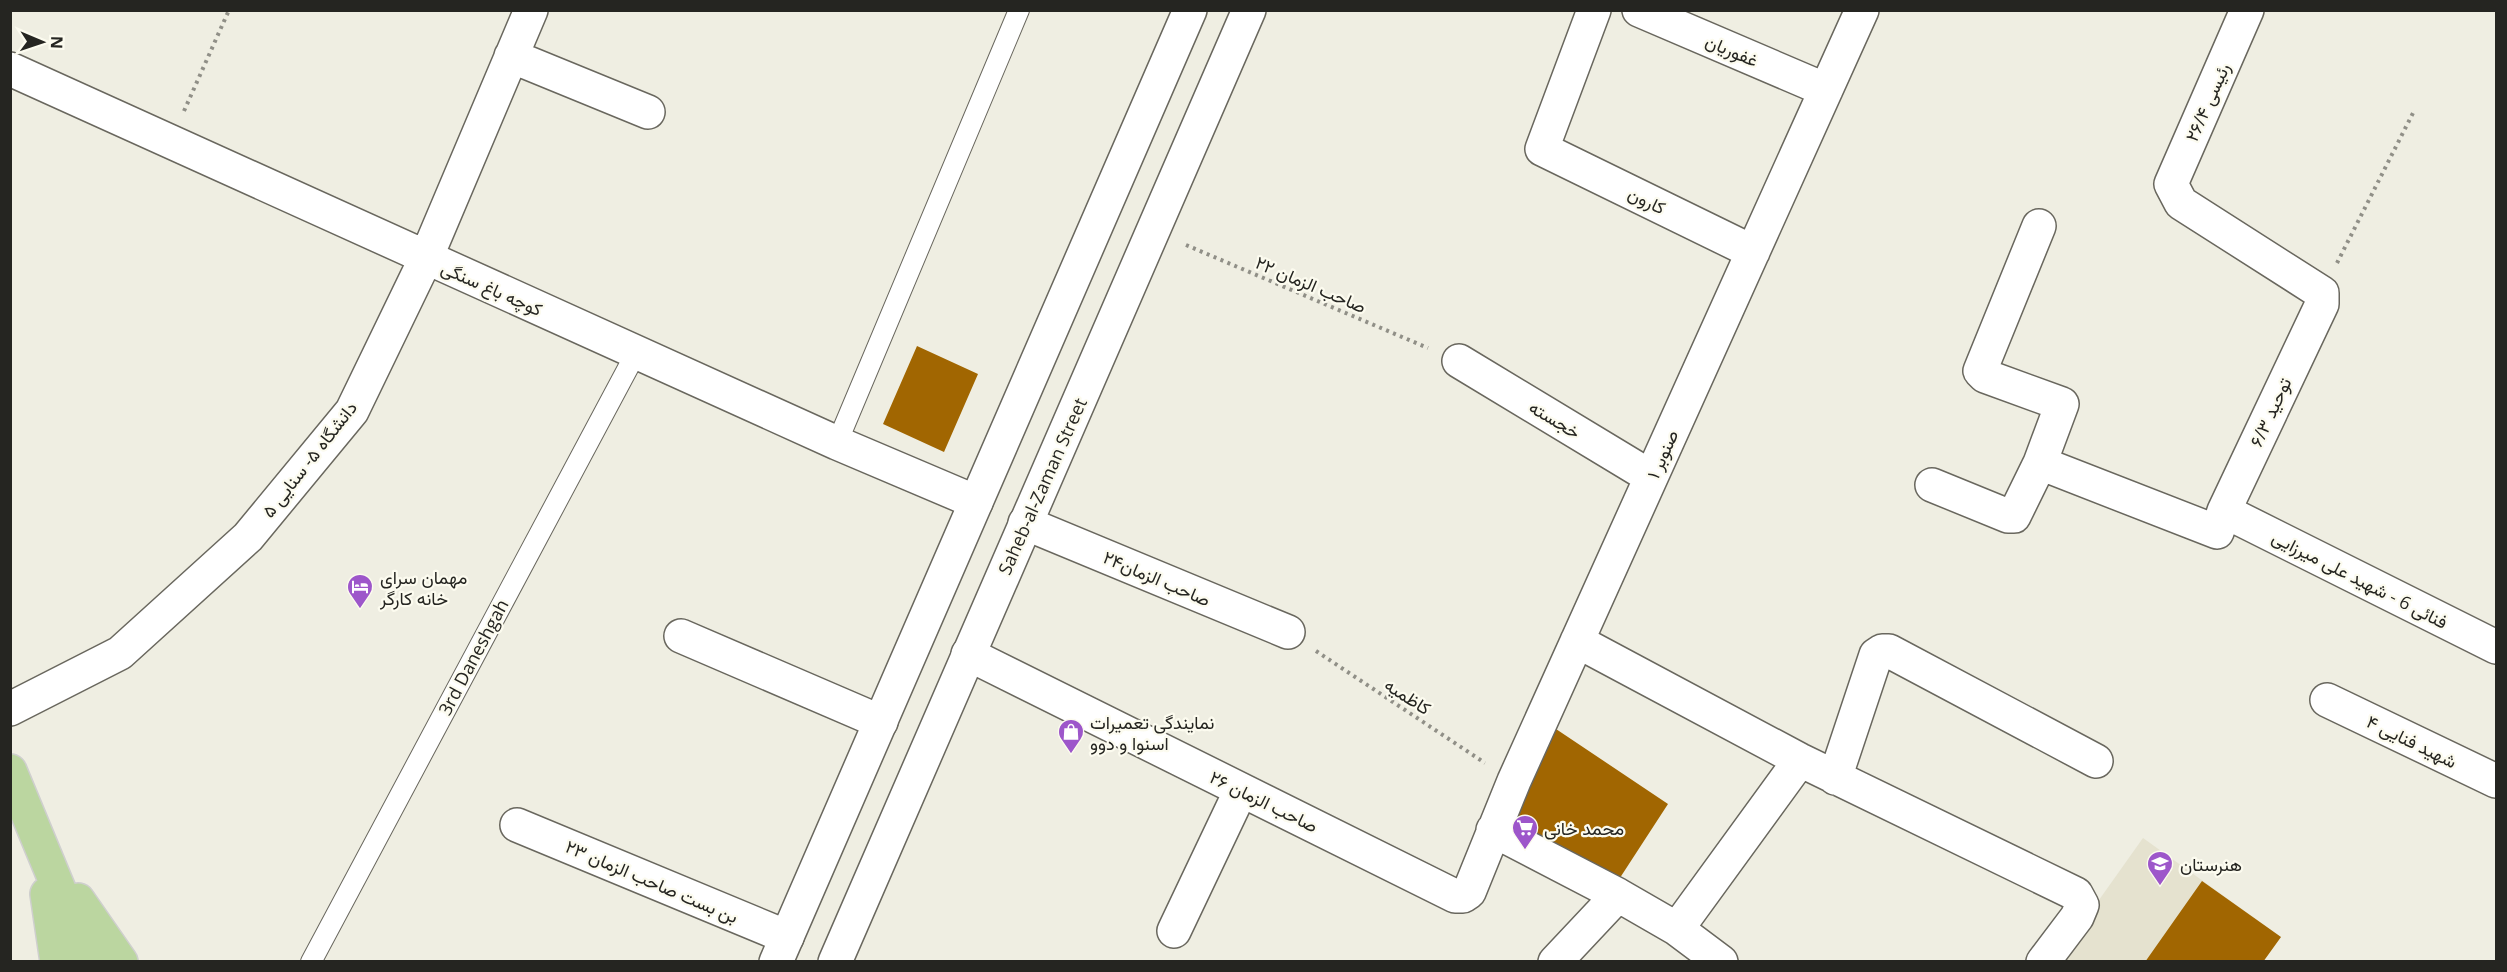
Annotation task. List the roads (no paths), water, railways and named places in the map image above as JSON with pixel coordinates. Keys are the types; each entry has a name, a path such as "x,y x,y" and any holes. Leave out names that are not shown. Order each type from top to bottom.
{"main road":[{"path":"10,771 89,962"},
{"path":"41,847 57,962"},
{"path":"41,847 121,962"}],"street":[{"name":"دانشگاه ۵- سنایی ۵","path":"10,709 120,653 248,537 352,411 426,258 531,10"},
{"path":"782,950 1190,10"},
{"name":"Saheb-al-Zaman Street","path":"835,962 1249,10"},
{"name":"کارون","path":"1594,10 1542,149 1753,252"},
{"name":"غفوریان","path":"1639,10 1826,90"},
{"name":"صنوبر ۱","path":"1463,896 1469,892 1514,782 1862,10"},
{"name":"رئیسی ۲۶/۴","path":"2247,10 2171,184 2181,203 2322,293"},
{"path":"511,56 648,112"},
{"name":"کوچه باغ سنگی","path":"10,69 636,353 976,502"},
{"path":"1932,485 2008,516 2014,516 2040,463 2062,404 1985,376 1980,371 2039,226"},
{"name":"توحید ۶/۳","path":"2220,521 2322,304 2322,293"},
{"name":"خجسته","path":"1459,361 1651,477"},
{"name":"فنائی 6 - شهید علی میرزایی","path":"2040,463 2220,521 2496,647"},
{"name":"صاحب الزمان۲۴","path":"1026,523 1288,632"},
{"path":"681,636 880,722"},
{"path":"1577,641 1835,778 2076,894 2082,905 2077,917 2043,962"},
{"path":"1835,778 1876,655 1882,651 1889,651 2096,761"},
{"name":"صاحب الزمان ۲۶","path":"968,654 1455,896 1463,896"},
{"name":"شهید فنایی ۴","path":"2327,700 2496,781"},
{"path":"1677,928 1800,760"},
{"path":"1174,931 1242,790"},
{"name":"بن بست صاحب الزمان ۲۳","path":"517,825 782,950"},
{"path":"1493,830 1677,928 1721,962"},
{"path":"1555,962 1618,895"}],"lane":[{"path":"837,443 1019,10"},
{"name":"3rd Daneshgah","path":"311,962 636,353"}],"place":[{"name":"مهمان سرای خانه کارگر","path":"360,610"},
{"name":"نمایندگی تعمیرات اسنوا و دوو","path":"1071,755"},
{"name":"محمد خانی","path":"1525,851"},
{"name":"هنرستان","path":"2160,887"}]}
